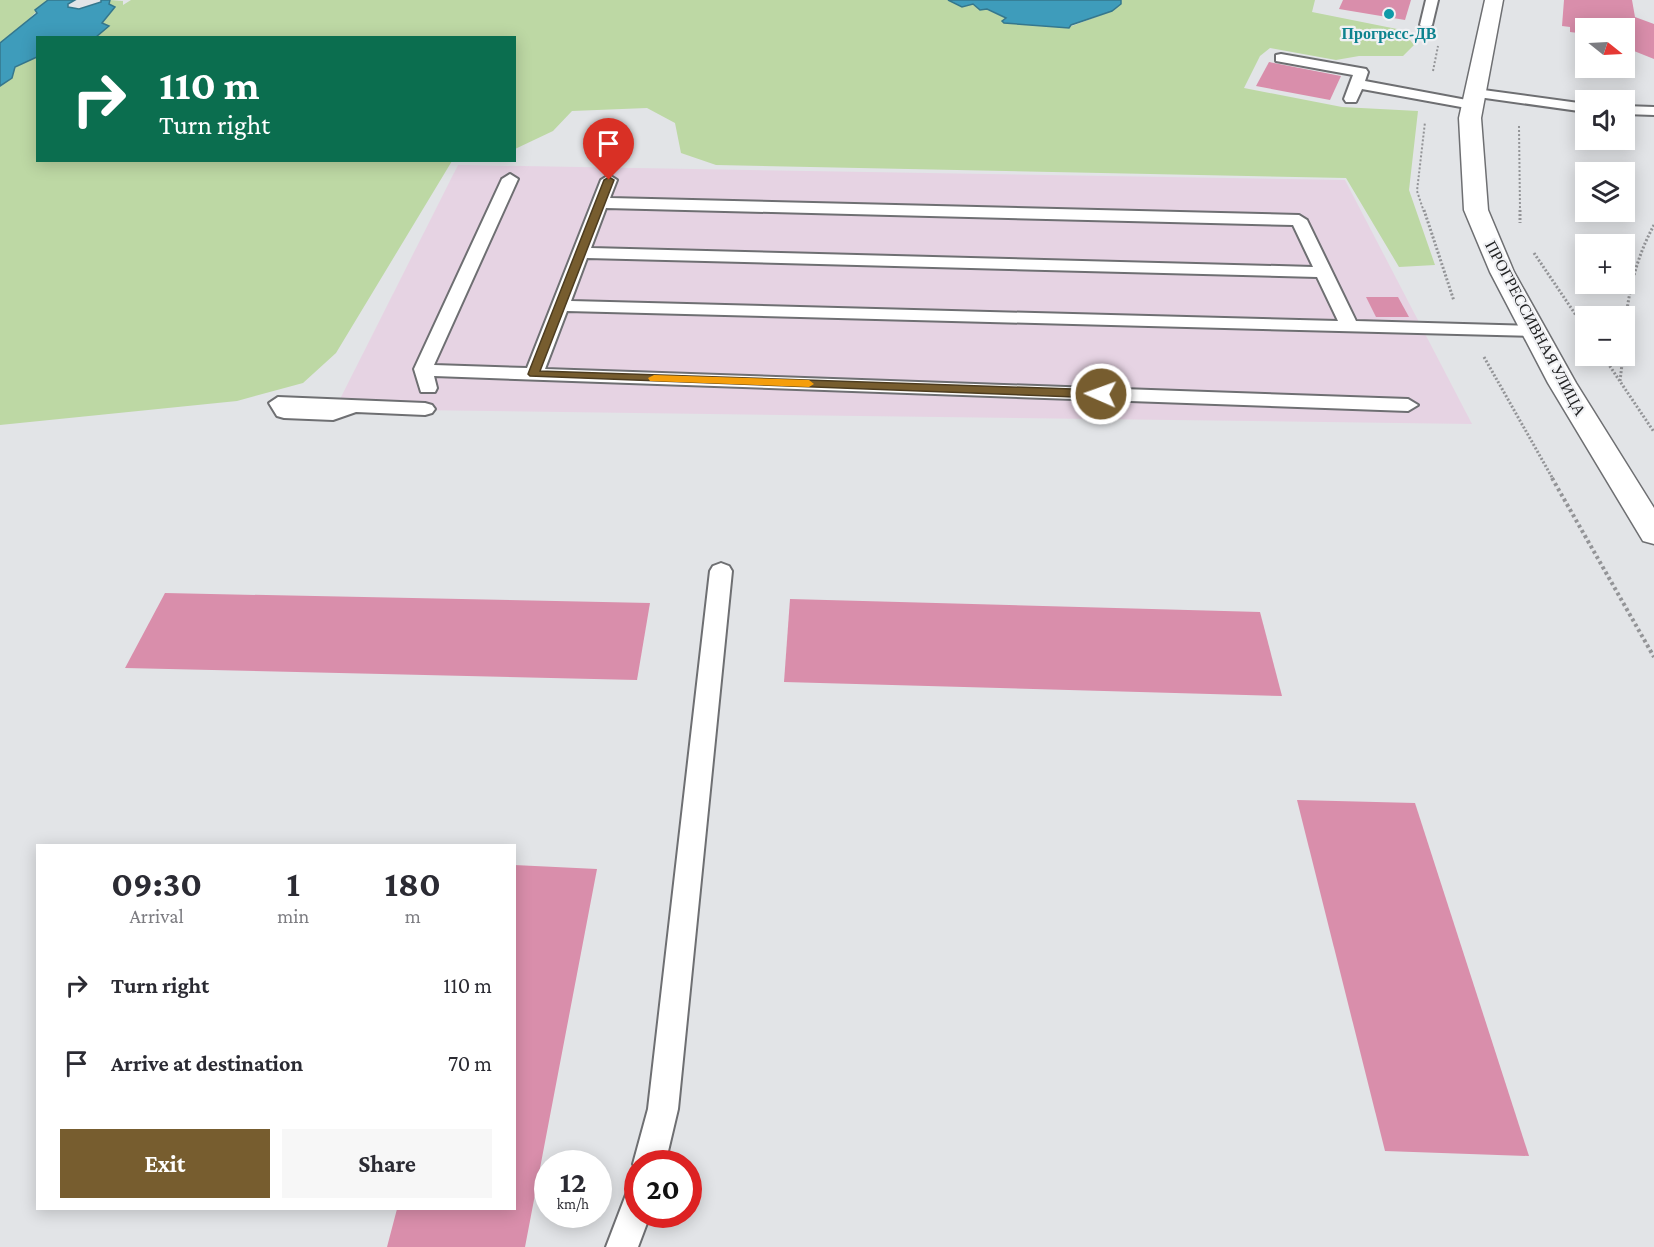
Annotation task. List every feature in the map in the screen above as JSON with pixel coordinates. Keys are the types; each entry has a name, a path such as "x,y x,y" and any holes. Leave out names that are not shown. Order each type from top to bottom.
{"street":[{"name":"ПРОГРЕССИВНАЯ УЛИЦА","path":"1494,0 1474,99 1476,210 1502,272 1562,383 1654,533"}],"lane":[{"path":"1426,25 1432,0"},
{"path":"1281,58 1361,72 1351,99"},
{"path":"1357,84 1474,99 1519,99 1575,107"},
{"path":"1635,110 1654,111"},
{"path":"510,179 426,379 534,374 1408,405"},
{"path":"534,374 609,180"},
{"path":"600,203 1299,220 1349,326"},
{"path":"582,253 1324,272"},
{"path":"562,306 1534,331"},
{"path":"356,406 425,409"},
{"path":"653,1150 663,1109 721,571"},
{"path":"622,1247 629,1228"}],"path":[{"path":"1519,99 1520,232"},
{"path":"1627,306 1630,277 1642,244 1654,225"},
{"path":"1533,252 1575,314"},
{"path":"1479,348 1654,657"},
{"path":"1610,366 1654,432"},
{"path":"1620,381 1622,366"}],"shaded area":[{"path":"458,165 1345,180 1472,424 335,409"}],"green space":[{"path":"0,0 48,0 20,28 0,43"},
{"path":"110,0 123,1 123,5 131,0 950,0 974,4 1006,18 1009,23 1069,27 1112,11 1120,5 1118,2 1121,0 1315,0 1312,12 1402,30 1414,45 1403,56 1359,56 1336,60 1270,48 1260,56 1244,88 1342,107 1418,111 1409,190 1435,265 1399,267 1346,178 716,165 681,153 675,123 647,108 572,111 553,131 516,149 516,36 98,36 108,26 102,24 114,7 108,3"},
{"path":"36,57 36,162 451,162 336,353 303,383 237,401 0,425 0,86 12,78 15,67"}],"water":[{"path":"48,0 75,0 68,4 68,7 79,9 101,2 101,0 110,0 109,4 115,7 102,23 109,26 97,36 36,36 36,57 15,67 12,78 0,86 0,43 37,13 35,10"},
{"path":"948,0 1121,0 1121,4 1112,11 1071,25 1069,28 1004,23 1002,21 1006,18 987,9 980,10 973,4 962,7"}],"building":[{"name":"Прогресс-ДВ","path":"1343,0 1411,0 1405,20 1339,9"},
{"path":"1564,0 1632,0 1635,17 1654,24 1654,59 1635,51 1635,18 1575,18 1575,33 1570,32 1570,27 1562,26"},
{"path":"1269,62 1341,76 1330,100 1256,86"},
{"path":"1366,297 1398,297 1409,317 1376,317"},
{"path":"165,593 650,603 637,680 125,668"},
{"path":"790,599 1260,612 1282,696 784,682"},
{"path":"1297,800 1415,803 1529,1156 1385,1151"},
{"path":"516,865 597,869 543,1150 534,1150 534,1200 525,1247 387,1247 397,1210 516,1210"}],"slow traffic":[{"path":"654,378 809,384"}],"place":[{"name":"Прогресс-ДВ","path":"1389,14"}],"route":[{"path":"609,180 534,374 1101,394"}]}
